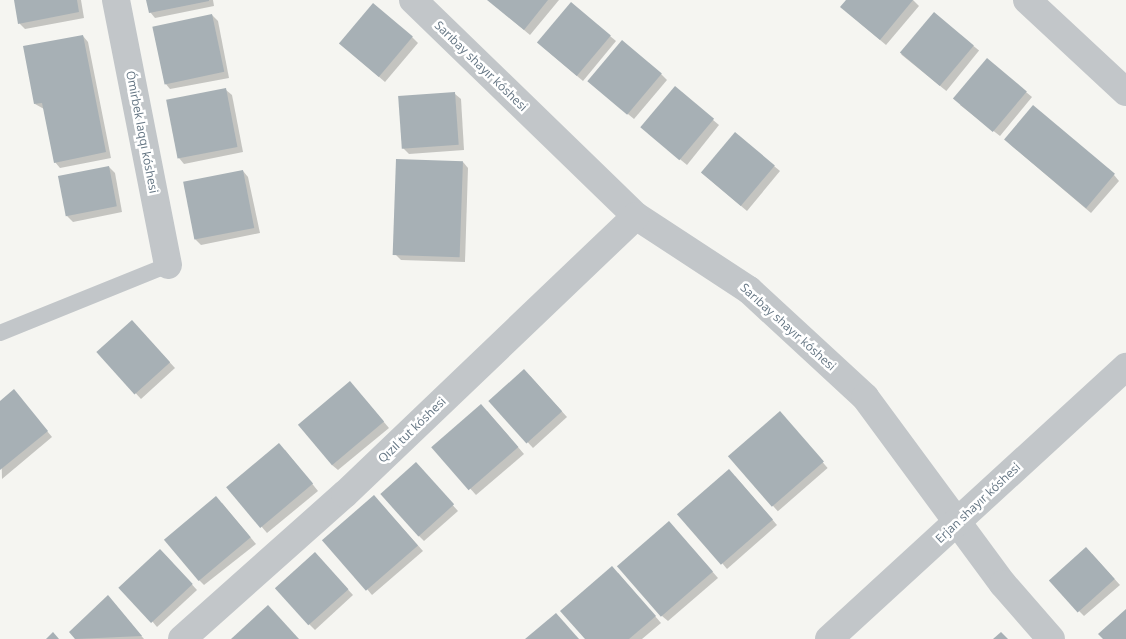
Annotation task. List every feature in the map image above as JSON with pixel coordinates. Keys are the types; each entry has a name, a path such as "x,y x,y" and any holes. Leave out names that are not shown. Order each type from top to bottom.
{"street":[{"name":"Ómirbek laqqı kóshesi","path":"116,0 168,265"},
{"name":"Sarıbay shayır kóshesi","path":"413,0 636,216 749,290 865,397 1004,584 1052,639"},
{"path":"1027,0 1126,92"},
{"name":"Qızıl tut kóshesi","path":"182,639 345,494 636,216"},
{"name":"Erjan shayır kóshesi","path":"829,639 1126,367"}],"lane":[{"path":"0,332 168,265"}],"building":[{"path":"14,0 77,0 79,12 18,24"},
{"path":"146,0 209,0 209,1 149,13"},
{"path":"487,0 548,0 524,30"},
{"path":"846,0 913,0 880,40 840,7"},
{"path":"571,2 611,35 577,76 537,43"},
{"path":"373,3 413,36 379,77 339,44"},
{"path":"934,12 974,45 940,86 900,53"},
{"path":"212,14 224,72 165,84 152,27"},
{"path":"83,35 106,152 54,163 42,103 34,104 23,46"},
{"path":"622,40 662,73 627,115 587,81"},
{"path":"987,58 1027,91 993,132 953,99"},
{"path":"675,86 714,119 679,160 640,127"},
{"path":"226,88 237,147 178,159 166,100"},
{"path":"455,92 459,145 402,149 398,96"},
{"path":"1033,105 1115,174 1086,208 1004,139"},
{"path":"735,132 775,165 741,206 701,173"},
{"path":"396,159 463,161 460,257 393,255"},
{"path":"109,166 117,206 66,216 58,176"},
{"path":"243,170 254,228 194,240 183,182"},
{"path":"132,320 170,362 134,394 96,352"},
{"path":"524,369 562,411 526,443 488,401"},
{"path":"350,381 384,422 332,465 298,425"},
{"path":"14,389 48,431 0,470 0,401"},
{"path":"481,404 518,447 469,490 431,447"},
{"path":"780,411 824,462 772,507 728,456"},
{"path":"279,443 313,484 260,528 226,487"},
{"path":"416,462 454,504 418,536 380,494"},
{"path":"729,469 773,520 721,565 677,514"},
{"path":"374,495 418,546 366,591 322,540"},
{"path":"216,496 251,537 199,581 164,540"},
{"path":"669,521 713,572 661,617 617,566"},
{"path":"1086,547 1115,579 1078,612 1049,580"},
{"path":"160,549 193,584 151,623 118,588"},
{"path":"315,552 348,589 308,625 275,588"},
{"path":"612,566 656,616 629,639 585,639 560,611"},
{"path":"108,595 142,636 75,639 69,632"},
{"path":"268,605 299,639 231,639"},
{"path":"1126,609 1126,639 1103,639 1098,634"},
{"path":"556,613 579,639 525,639"},
{"path":"53,632 59,639 46,639"},
{"path":"1001,632 1008,639 993,639"}]}
